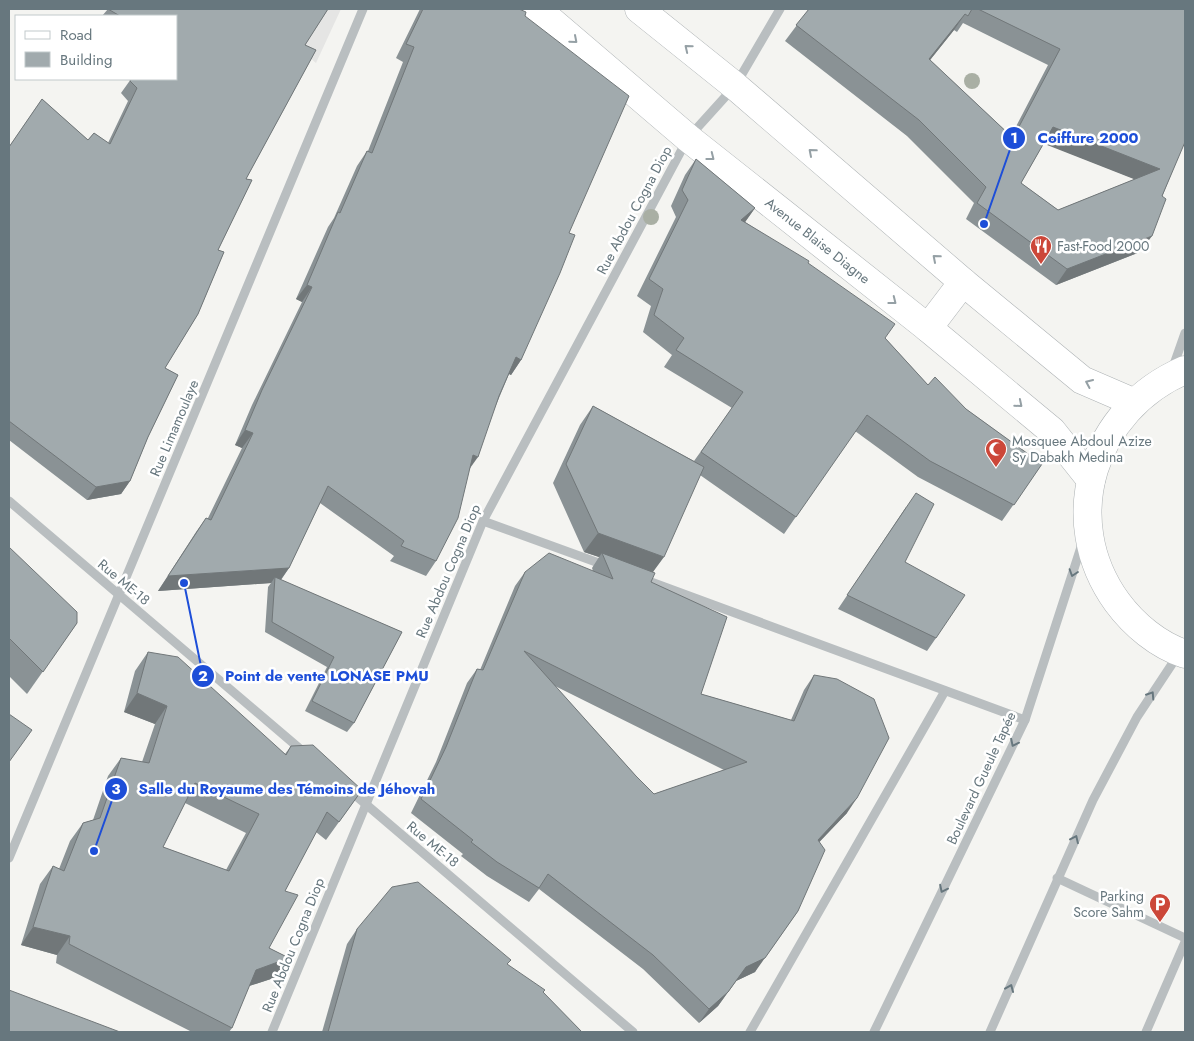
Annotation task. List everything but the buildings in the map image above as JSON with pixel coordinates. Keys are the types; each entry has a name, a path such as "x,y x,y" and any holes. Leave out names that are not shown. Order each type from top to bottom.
{"main road":[{"name":"Avenue Blaise Diagne","path":"537,9 688,138 928,328 1052,431 1091,480"},
{"path":"639,9 735,86 963,282 1082,380 1133,402"},
{"path":"928,328 963,282"},
{"path":"1178,373 1133,402 1118,419 1106,438 1091,480 1088,526 1099,572 1119,605 1140,628 1158,641 1182,653"}],"street":[{"name":"Rue Limamoulaye","path":"9,858 362,9"},
{"name":"Rue Abdou Cogna Diop","path":"272,1032 483,520 688,138 735,86 780,9"},
{"path":"1178,373 1185,333"},
{"name":"Rue ME-18","path":"9,501 313,760"},
{"path":"483,520 612,568"},
{"name":"Boulevard Gueule Tapée","path":"874,1032 1025,720 1088,526"},
{"path":"631,575 1025,720"},
{"path":"990,1032 1093,800 1137,717 1182,653"},
{"path":"750,1032 945,691"},
{"name":"Rue ME-18","path":"343,785 633,1032"},
{"path":"1057,878 1185,940 1146,1032"}],"shaded area":[{"path":"253,9 341,9 316,63"}],"place":[{"name":"Coiffure 2000","path":"984,224"},
{"name":"Fast-Food 2000","path":"1041,265"},
{"name":"Mosquee Abdoul Azize Sy Dabakh Medina","path":"996,468"},
{"name":"Point de vente LONASE PMU","path":"184,583"},
{"name":"Salle du Royaume des Témoins de Jéhovah","path":"94,851"},
{"name":"Parking Score Sahm","path":"1160,923"}]}
